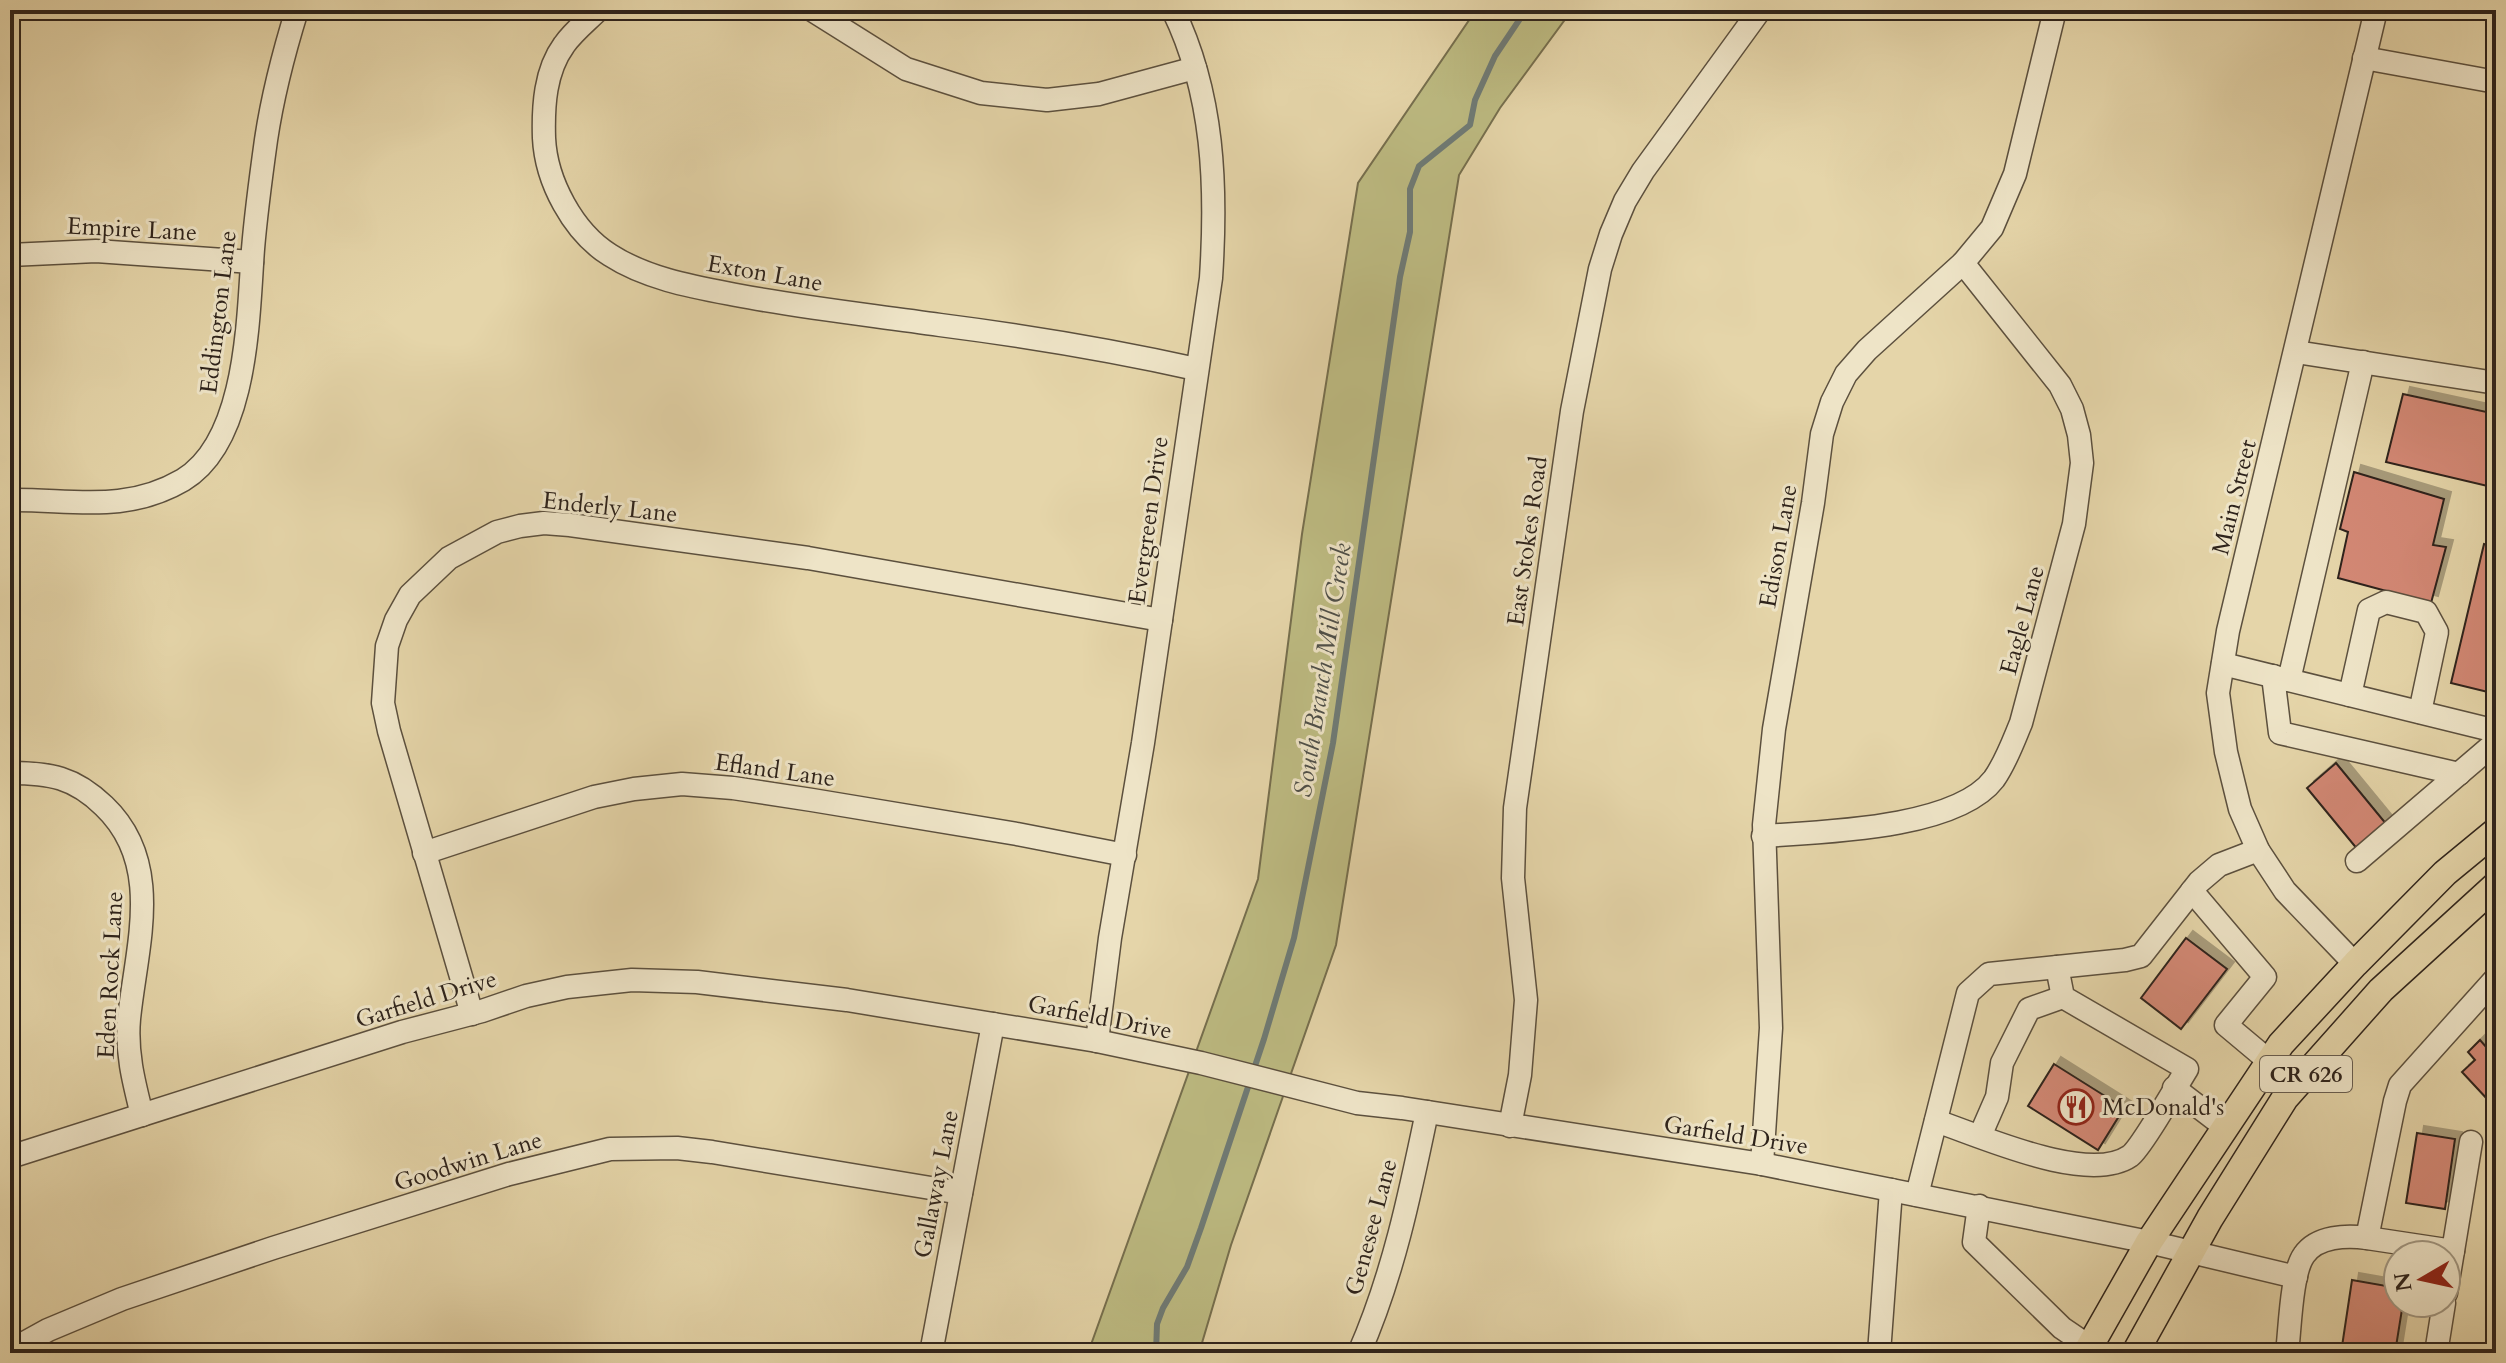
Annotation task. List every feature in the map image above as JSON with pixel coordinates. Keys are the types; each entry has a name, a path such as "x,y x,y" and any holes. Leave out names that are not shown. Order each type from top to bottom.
{"main road":[{"name":"CR 626","path":"2088,1350 2149,1242 2281,1044 2445,873 2496,831"},
{"name":"CR 626","path":"2135,1353 2191,1252 2285,1098 2381,990 2496,885"}],"street":[{"name":"Eddington Lane","path":"10,500 106,504 148,494 183,480 206,460 228,423 240,381 266,141 277,70 297,10"},
{"name":"Exton Lane","path":"598,10 564,44 552,68 546,93 544,132 550,171 572,217 588,237 630,267 713,290 832,311 1115,351 1196,369"},
{"path":"812,10 906,69 981,93 1047,100 1086,95 1195,68"},
{"name":"Evergreen Drive","path":"1097,1041 1211,278 1215,194 1212,151 1195,68 1173,10"},
{"name":"East Stokes Road","path":"1510,1126 1520,1075 1526,1000 1513,878 1515,808 1572,411 1600,269 1620,212 1643,171 1760,10"},
{"name":"Edison Lane","path":"1762,1164 1771,1028 1763,836 1774,729 1822,434 1832,402 1846,374 1867,350 1963,263 1992,228 2015,174 2055,10"},
{"name":"Main Street","path":"2355,964 2285,891 2258,850 2240,809 2226,752 2218,693 2228,631 2376,10"},
{"path":"2364,58 2496,82"},
{"name":"Empire Lane","path":"10,255 96,251 252,262"},
{"name":"Eagle Lane","path":"1763,836 1831,831 1941,813 1993,781 2021,723 2074,524 2082,463 2079,435 2072,409 2060,385 1963,263"},
{"path":"2296,352 2496,383"},
{"path":"2363,362 2281,678 2280,733 2459,774"},
{"name":"Enderly Lane","path":"472,1014 383,703 387,646 396,620 410,595 449,558 497,532 544,523 808,558 1161,620"},
{"path":"2350,695 2369,610 2386,602 2426,612 2437,632 2420,712"},
{"path":"2223,664 2496,731"},
{"path":"2357,861 2496,742"},
{"name":"Eden Rock Lane","path":"10,773 47,773 98,799 120,821 140,865 140,931 129,1021 129,1062 142,1115"},
{"name":"Efland Lane","path":"424,853 594,797 682,784 812,800 1125,855"},
{"path":"1917,1195 1968,993 1989,974 2141,956 2192,891 2219,865 2258,850"},
{"path":"2192,891 2265,977 2226,1025 2269,1061"},
{"path":"1936,1121 2055,1162 2110,1165 2132,1155 2187,1069 2063,997 2057,967"},
{"path":"2367,1238 2400,1085 2496,978"},
{"name":"Garfield Drive","path":"10,1157 402,1032 526,996 567,987 632,980 697,982 847,1000 1097,1041 1201,1063 1357,1103 1762,1164 1979,1206 2296,1277"},
{"path":"1986,1138 2002,1063 2029,1009 2063,997"},
{"name":"Gallaway Lane","path":"931,1353 993,1024"},
{"path":"2174,1088 2225,1127"},
{"name":"Genesee Lane","path":"1365,1351 1404,1220 1427,1112"},
{"path":"2455,1239 2471,1142"},
{"name":"Goodwin Lane","path":"10,1351 97,1309 273,1248 509,1174 610,1149 677,1148 712,1152 961,1193"},
{"path":"1879,1353 1891,1190"},
{"path":"1979,1206 1974,1242 2088,1350"},
{"path":"2287,1353 2296,1277 2304,1254 2328,1238 2355,1236 2382,1240"},
{"path":"2436,1353 2441,1319"}],"shaded area":[{"path":"1476,10 1572,10 1500,108 1459,175 1336,945 1231,1245 1199,1353 1088,1353 1258,879 1302,534 1358,183"}],"building":[{"path":"2403,394 2496,414 2496,488 2386,462"},
{"path":"2354,472 2444,499 2433,545 2446,547 2431,603 2338,578 2348,532 2340,529"},
{"path":"2484,544 2496,547 2496,694 2451,683"},
{"path":"2336,763 2387,825 2358,850 2307,788"},
{"path":"2186,938 2227,969 2181,1029 2141,998"},
{"path":"2496,1039 2496,1095 2489,1101 2462,1072 2475,1060 2468,1052 2480,1040 2487,1048"},
{"name":"McDonald's","path":"2054,1064 2124,1108 2098,1150 2028,1106"},
{"path":"2417,1133 2455,1139 2445,1209 2406,1203"},
{"path":"2352,1280 2382,1285 2382,1319 2400,1319 2395,1353 2341,1353"}],"waterway":[{"name":"South Branch Mill Creek","path":"1156,1353 1157,1324 1187,1267 1201,1228 1294,938 1333,743 1400,277 1410,232 1410,189 1419,166 1470,125 1475,100 1495,56 1526,10"}],"place":[{"name":"McDonald's","path":"2076,1107"}]}
